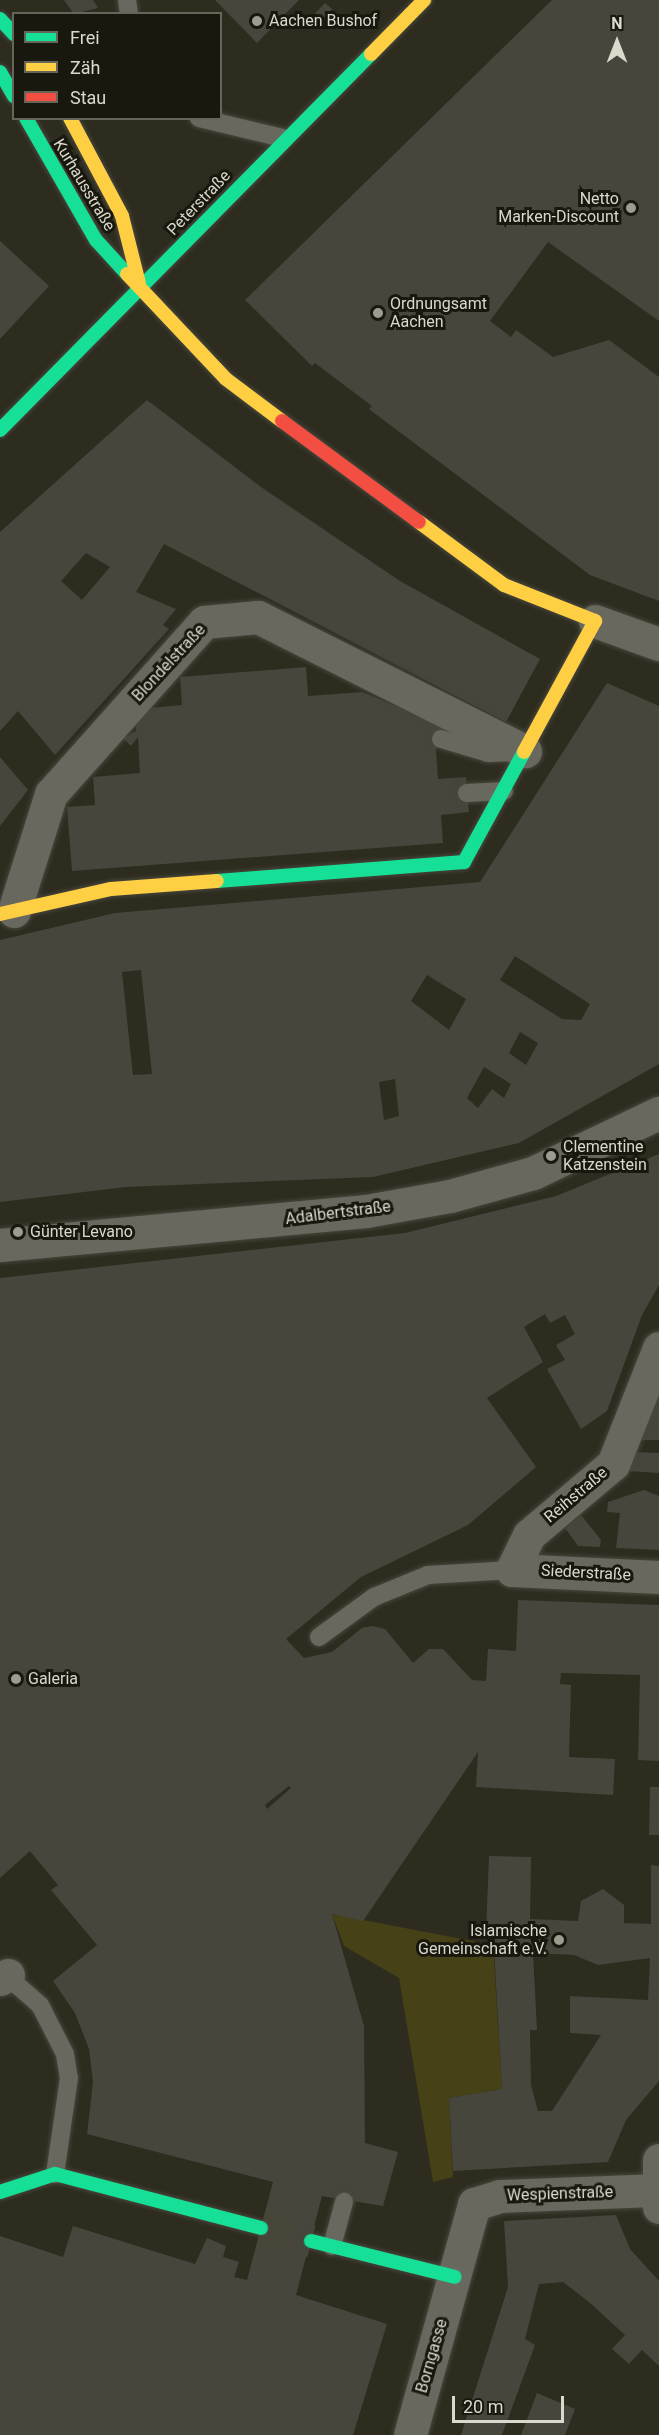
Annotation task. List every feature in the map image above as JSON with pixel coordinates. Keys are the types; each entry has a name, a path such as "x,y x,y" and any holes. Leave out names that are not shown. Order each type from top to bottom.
{"street":[{"name":"Peterstraße","path":"0,430 283,138 424,0"},
{"path":"0,20 12,32"},
{"path":"0,72 12,93"},
{"name":"Kurhausstraße","path":"27,120 96,240 140,288"},
{"name":"Kurhausstraße","path":"71,120 122,216 140,288"},
{"path":"140,288 226,380 397,510 504,585 659,644"},
{"name":"Blondelstraße","path":"7,912 51,794 204,622 258,617 525,751"},
{"name":"Blondelstraße","path":"7,912 111,889 464,862 595,621"},
{"name":"Adalbertstraße","path":"0,1245 366,1211 450,1196 533,1173 659,1113"},
{"name":"Reihstraße","path":"512,1570 529,1535 613,1464 659,1348"},
{"name":"Siederstraße","path":"512,1570 659,1577"},
{"path":"0,2192 56,2174 261,2228"},
{"name":"Wespienstraße","path":"455,2277 461,2236 474,2204 500,2196 658,2186"},
{"path":"311,2241 455,2277"},
{"name":"Borngasse","path":"410,2435 455,2277"}],"lane":[{"path":"207,120 283,138"},
{"path":"441,739 488,753 525,751"},
{"path":"467,793 504,791"},
{"path":"319,1637 374,1597 428,1575 512,1570"},
{"path":"2,1975 40,2005 65,2054 69,2078 56,2174"},
{"path":"332,2246 344,2202"}],"shaded area":[{"path":"332,1914 493,1945 502,2089 449,2098 453,2177 433,2182 399,1978 344,1946"}],"building":[{"path":"64,0 93,0 98,8 82,12 73,12"},
{"name":"Aachen Bushof","path":"215,0 299,0 257,43"},
{"path":"552,0 659,0 659,321 548,242 490,321 511,337 516,330 553,357 609,340 659,377 659,601 590,575 369,409 372,406 315,363 312,366 245,300"},
{"path":"325,3 332,9 318,25 311,18"},
{"path":"0,241 49,286 0,339"},
{"path":"147,400 261,487 400,581 540,659 506,722 164,544 136,592 176,609 163,625 169,629 55,755 18,711 0,731 0,532","holes":["86,553 110,567 82,600 61,581"]},
{"path":"306,667 308,696 362,692 446,727 436,750 438,779 466,777 469,812 441,815 443,843 72,871 67,807 95,805 93,777 140,773 138,737 131,746 123,738 136,731 136,723 149,708 182,705 180,677"},
{"path":"607,683 659,706 659,1064 519,1143 373,1177 126,1187 0,1202 0,940 115,913 480,882","holes":["515,956 590,1004 581,1020 562,1019 500,980","141,970 152,1074 133,1075 122,972","427,975 466,999 449,1030 411,1001","520,1032 538,1043 526,1065 509,1053","484,1067 511,1084 504,1098 492,1089 478,1108 467,1098","395,1079 399,1116 384,1120 379,1082"]},
{"path":"0,757 28,790 0,826"},
{"path":"659,1154 659,1285 642,1315 607,1411 581,1429 547,1369 565,1360 556,1345 575,1334 565,1315 550,1323 545,1314 524,1327 543,1362 487,1398 536,1467 468,1525 361,1577 286,1639 304,1658 332,1652 362,1628 373,1626 385,1629 413,1663 429,1649 443,1649 472,1680 486,1681 488,1649 516,1651 518,1600 659,1605 659,1761 638,1760 640,1675 561,1673 560,1684 571,1685 569,1757 615,1759 613,1795 476,1787 478,1752 363,1921 332,1914 364,2026 365,2143 398,2152 383,2206 322,2196 296,2295 387,2324 353,2435 0,2435 0,2236 63,2257 73,2226 195,2264 207,2238 226,2246 223,2257 239,2262 234,2277 247,2280 273,2182 87,2134 93,2082 89,2049 75,2013 53,1981 97,1945 51,1890 58,1885 30,1851 0,1878 0,1278 405,1233 556,1196","holes":["289,1786 291,1788 267,1809 265,1805"]},
{"path":"659,1385 659,1440 639,1440"},
{"path":"635,1452 659,1453 659,1473 627,1471"},
{"path":"644,1490 659,1496 659,1550 616,1548 620,1513 607,1512 608,1502"},
{"path":"581,1515 601,1540 600,1547 578,1546 565,1528"},
{"path":"650,1787 659,1787 659,1835 649,1835"},
{"path":"489,1856 531,1857 530,1919 578,1921 581,1901 603,1889 624,1905 624,1923 651,1924 651,1865 659,1866 659,2081 626,2120 608,2162 453,2171 449,2098 502,2089 493,1933 486,1932","holes":["533,1953 574,1955 598,1965 650,1958 648,2000 570,1996 570,2033 601,2035 552,2111 538,2111 531,2085 530,2030 537,2030"]},
{"path":"616,2215 630,2249 659,2281 659,2366 642,2350 629,2364 612,2349 625,2335 589,2302 563,2282 539,2284 525,2339 535,2345 502,2435 461,2435 508,2287 504,2221"},
{"path":"537,2393 575,2409 565,2435 521,2435"}],"tunnel":[{"path":"261,2228 311,2241"}],"traffic: fast":[{"path":"0,19 12,32"},
{"path":"0,430 371,54"},
{"path":"0,72 12,93"},
{"path":"27,120 96,240 127,274"},
{"path":"217,881 464,862 524,752"},
{"path":"0,2192 55,2174 261,2228"},
{"path":"311,2241 455,2277"}],"traffic: slow":[{"path":"371,54 424,0"},
{"path":"71,120 122,216 139,283"},
{"path":"127,274 226,379 282,421"},
{"path":"419,522 504,585 595,621 524,752"},
{"path":"0,914 111,889 217,881"}],"traffic: jam":[{"path":"282,421 419,522"}],"place":[{"name":"Aachen Bushof","path":"257,21"},
{"name":"Netto Marken-Discount","path":"631,208"},
{"name":"Ordnungsamt Aachen","path":"378,313"},
{"name":"Clementine Katzenstein","path":"551,1156"},
{"name":"Günter Levano","path":"18,1232"},
{"name":"Galeria","path":"16,1679"},
{"name":"Islamische Gemeinschaft e.V.","path":"559,1940"}]}
